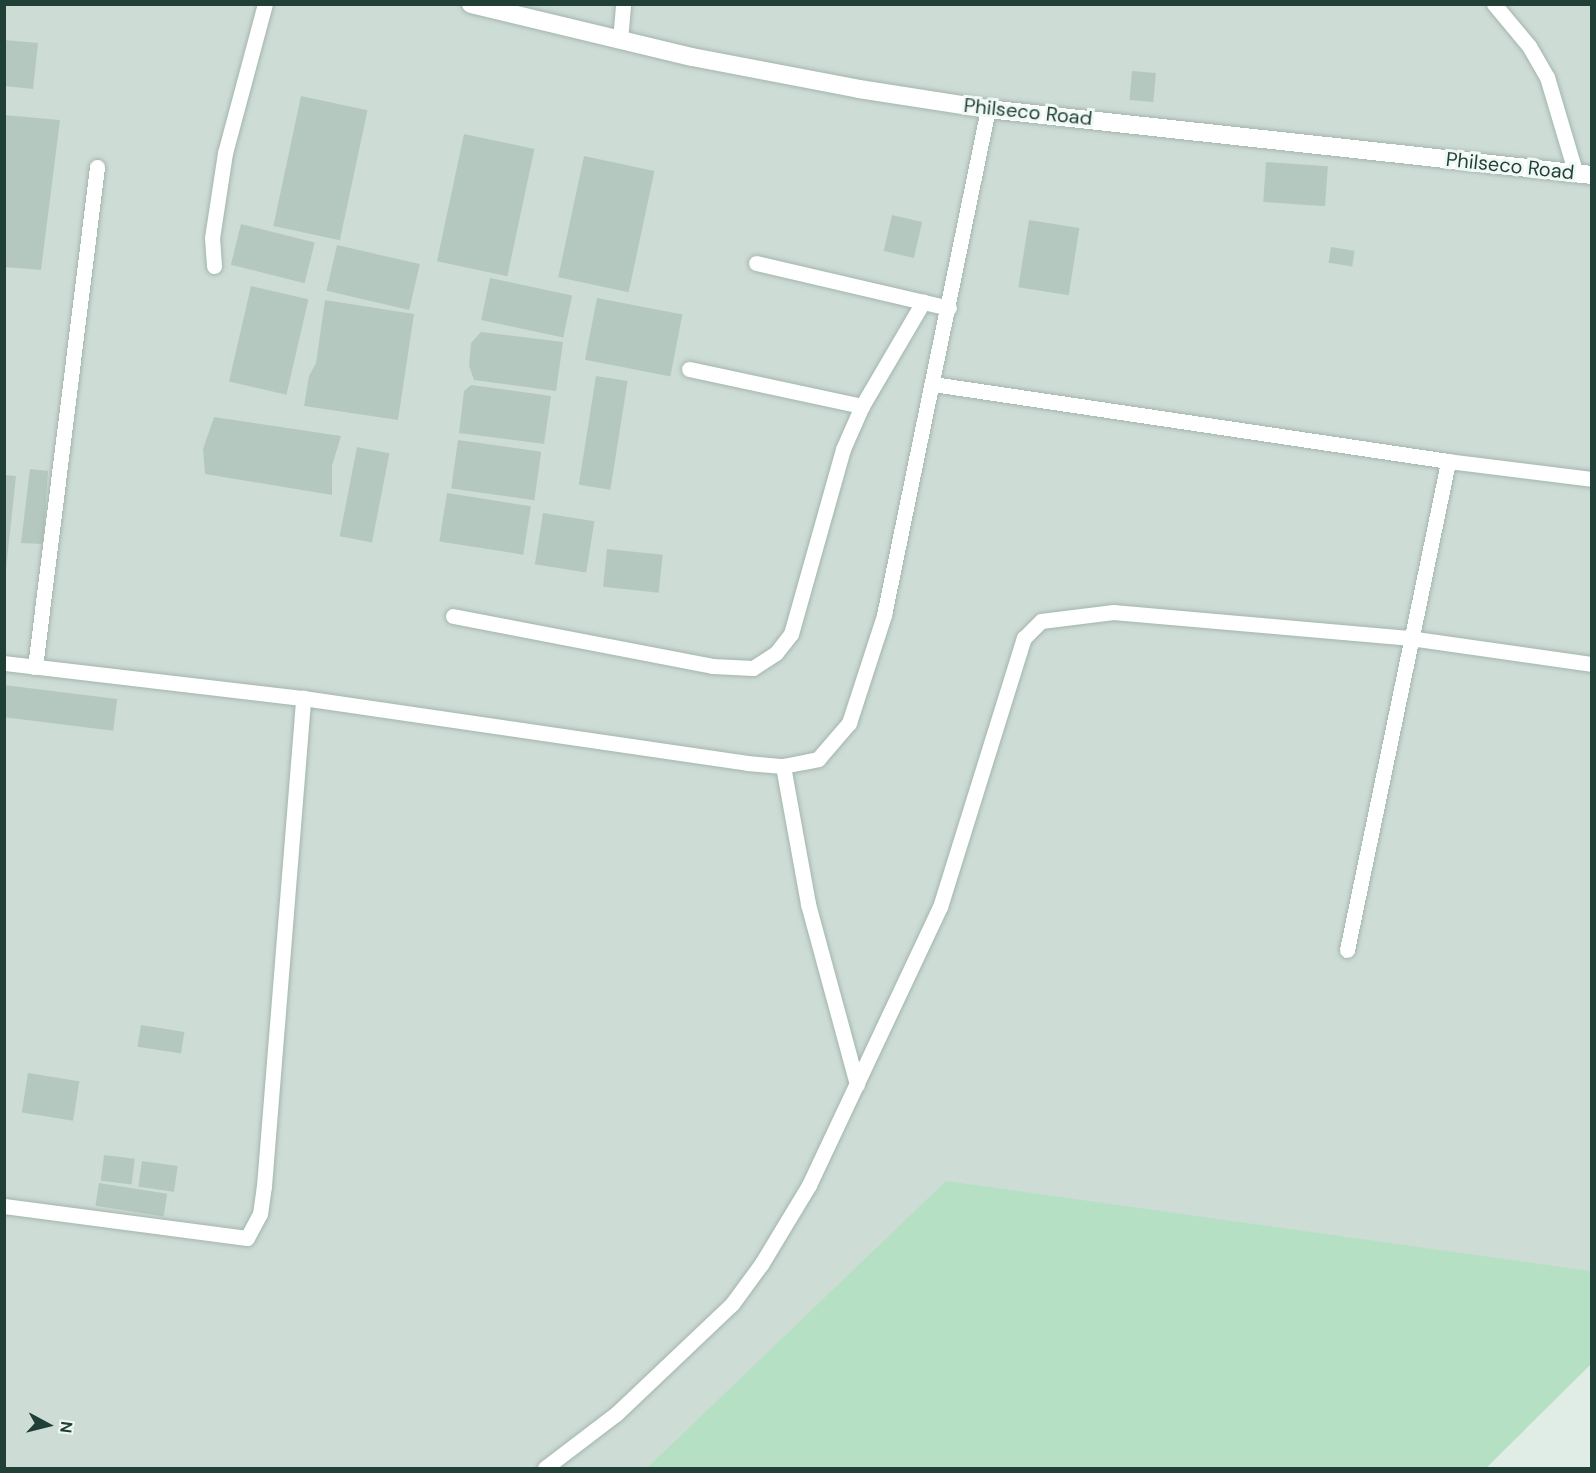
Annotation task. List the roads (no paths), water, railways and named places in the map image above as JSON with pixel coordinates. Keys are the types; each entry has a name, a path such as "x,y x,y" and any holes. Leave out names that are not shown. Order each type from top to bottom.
{"street":[{"name":"Philseco Road","path":"471,4 620,40 768,72 988,109 1584,174"}],"lane":[{"path":"213,266 212,238 225,153 266,4"},
{"path":"620,40 623,4"},
{"path":"1494,4 1529,46 1547,77 1584,174"},
{"path":"4,663 303,698 783,766 818,759 849,723 884,615 949,308 988,109"},
{"path":"36,667 97,166"},
{"path":"756,263 949,308"},
{"path":"453,616 712,666 753,668 776,653 790,634 827,496 862,405 923,302"},
{"path":"689,369 862,405"},
{"path":"933,384 1448,461 1592,479"},
{"path":"1347,950 1409,639 1448,461"},
{"path":"545,1468 616,1414 732,1304 762,1263 809,1185 940,907 1024,638 1041,621 1113,612 1409,639 1592,664"},
{"path":"4,1206 247,1238 260,1214 264,1186 303,698"},
{"path":"783,766 808,904 857,1084"}]}
